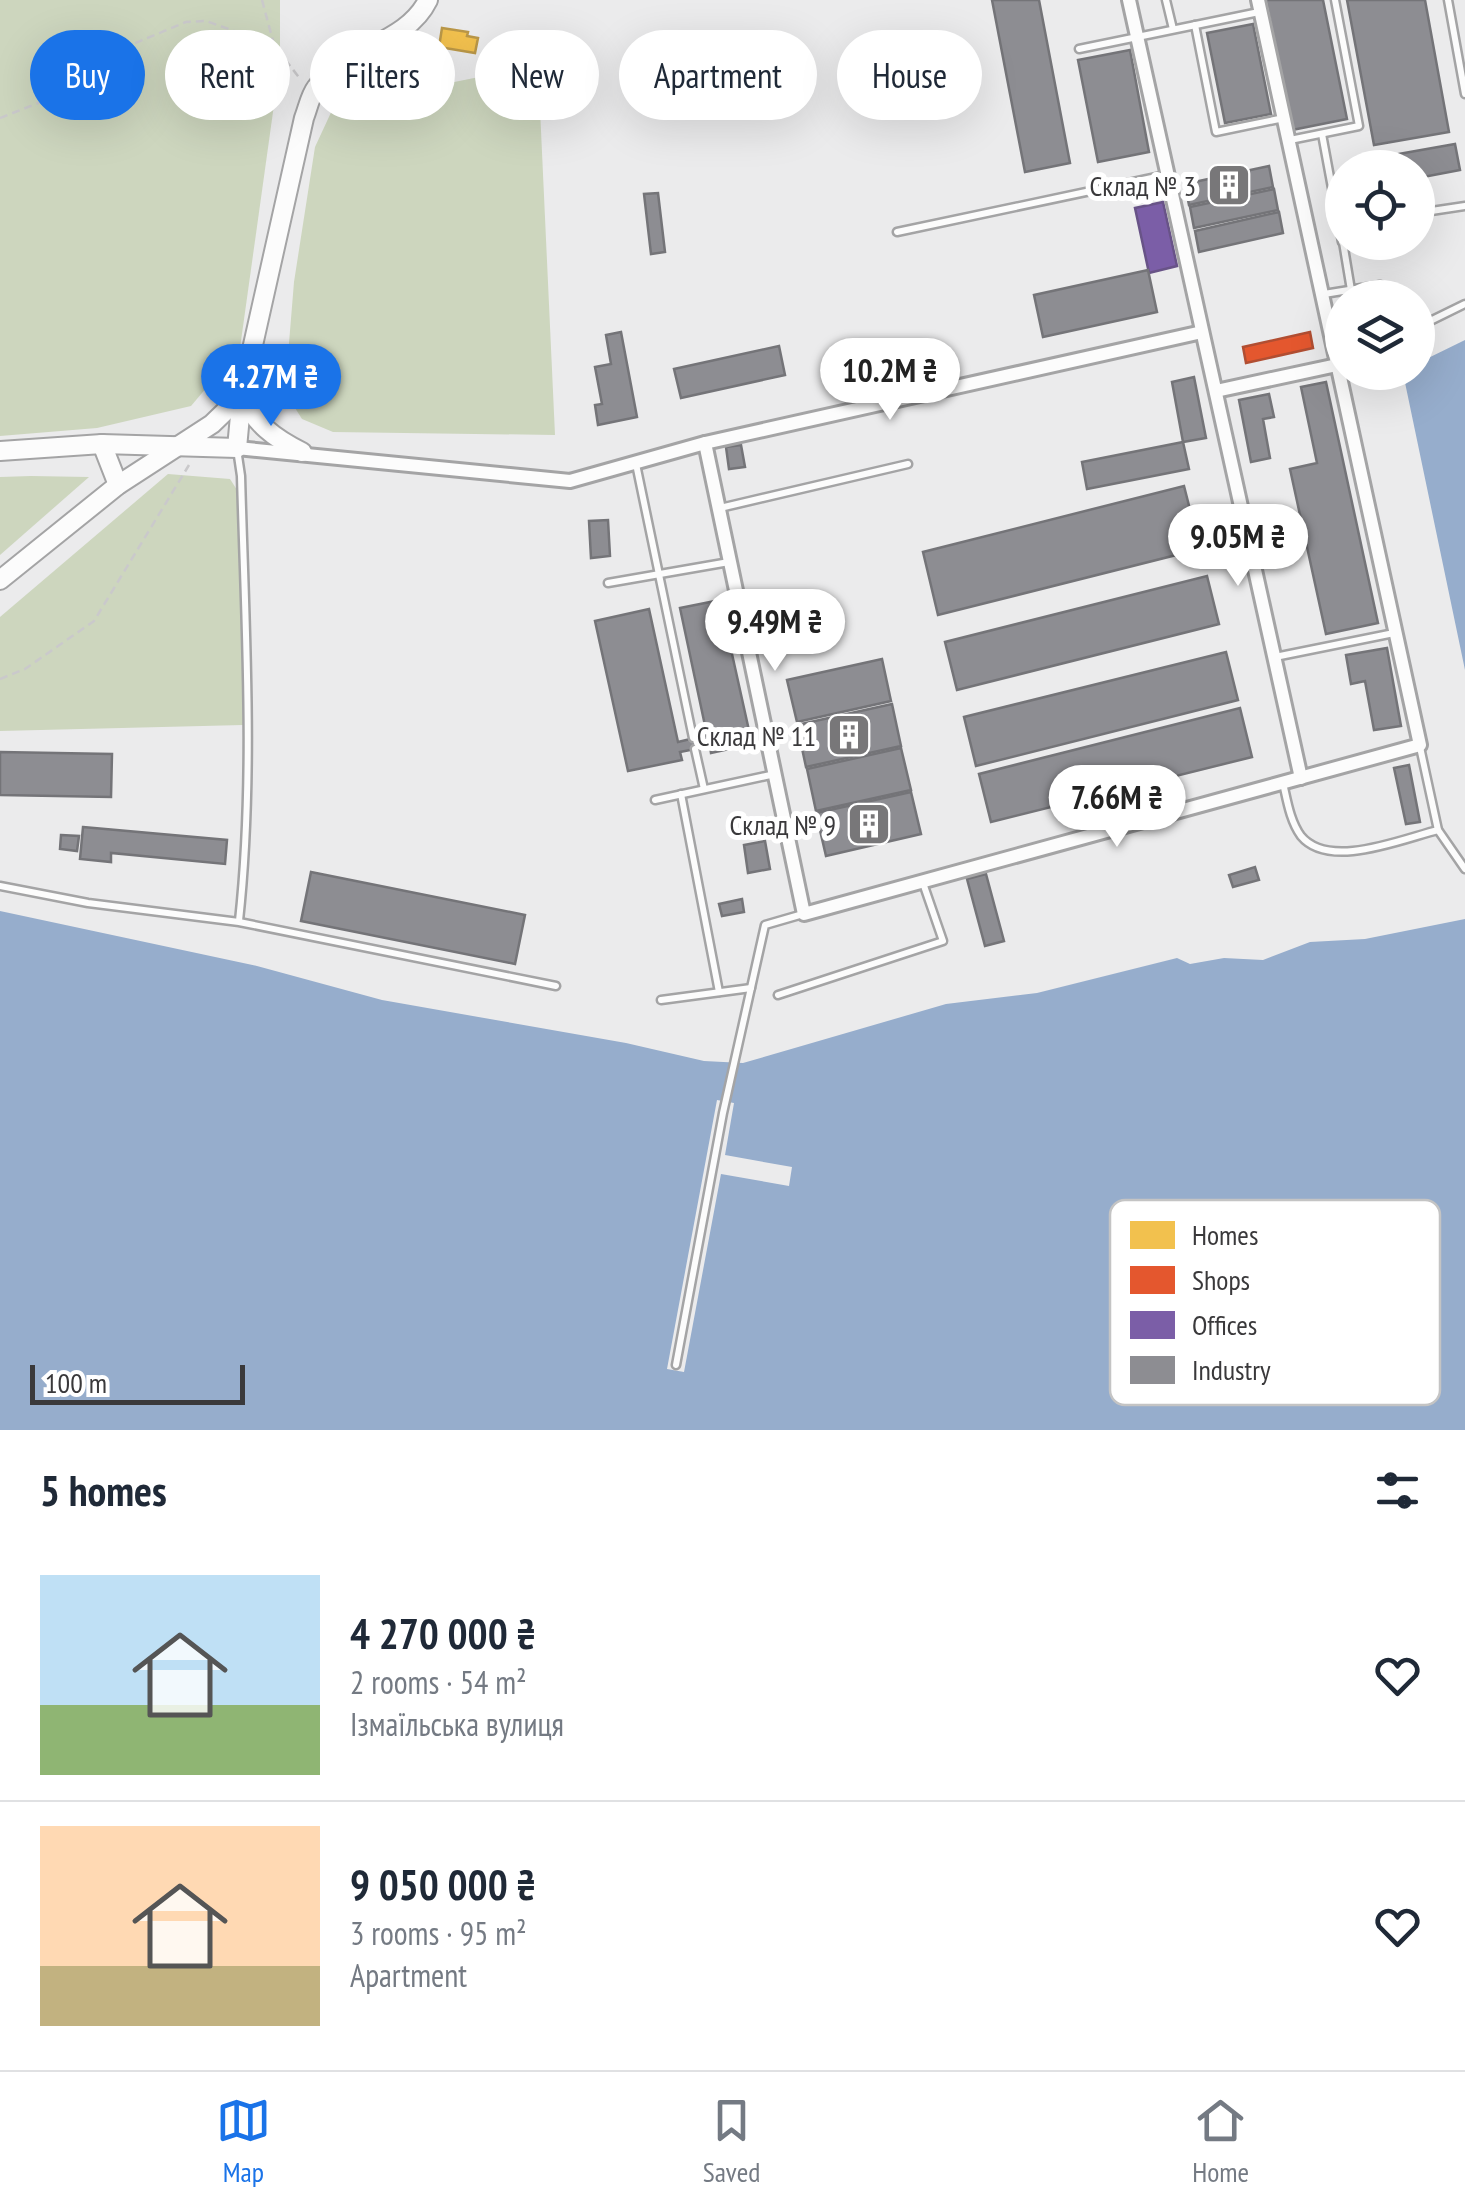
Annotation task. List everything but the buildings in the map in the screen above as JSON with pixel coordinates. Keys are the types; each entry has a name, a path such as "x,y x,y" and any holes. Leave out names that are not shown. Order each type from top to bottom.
{"street":[{"path":"404,30 428,0"},
{"path":"1129,0 1301,778"},
{"path":"1259,6 1325,306"},
{"path":"237,448 242,394 310,101"},
{"path":"0,451 102,444 184,444 302,452 570,481 705,443 1202,332"},
{"path":"1216,391 1325,367"},
{"path":"705,443 804,914 1420,746 1345,390"},
{"path":"0,580 118,485 212,424 242,394"},
{"path":"242,394 262,428 302,452"},
{"path":"102,444 118,485"}],"lane":[{"path":"1166,0 1173,29"},
{"path":"1289,140 1360,126 1335,0"},
{"path":"1448,0 1465,94"},
{"path":"1080,48 1194,25 1259,6"},
{"path":"1194,25 1216,132 1284,118"},
{"path":"1322,134 1325,150"},
{"path":"898,232 1168,175"},
{"path":"1435,210 1465,206"},
{"path":"1435,319 1465,304"},
{"path":"237,448 249,742 246,864 240,922"},
{"path":"636,462 693,738"},
{"path":"719,508 908,464"},
{"path":"608,583 730,562"},
{"path":"1274,657 1395,632"},
{"path":"1420,746 1438,830 1465,869"},
{"path":"695,749 704,789"},
{"path":"655,800 774,774"},
{"path":"1283,783 1300,834 1326,852 1342,853 1438,830"},
{"path":"681,794 719,992"},
{"path":"778,995 943,941 923,882"},
{"path":"0,886 88,903 240,922 556,986"},
{"path":"676,1365 735,1057 765,925 804,914"},
{"path":"661,1000 751,988"}],"path":[{"path":"262,0 270,30"},
{"path":"167,30 186,22 206,21 232,30"},
{"path":"0,118 61,94 116,51 165,31"},
{"path":"290,69 310,86"},
{"path":"0,679 25,668 94,621 190,466 184,444"}],"green space":[{"path":"0,0 280,0 280,30 165,30 165,120 272,120 240,348 191,406 97,428 0,436"},
{"path":"475,78 475,120 541,120 555,435 333,432 302,419 285,392 294,282 315,147 328,120 455,120 455,82"},
{"path":"168,474 230,479 239,493 243,725 0,731 0,617"},
{"path":"0,477 89,477 0,555"}],"water":[{"path":"1465,340 1465,670 1407,390 1435,390 1435,355"},
{"path":"0,911 257,966 382,1000 626,1043 704,1061 743,1063 946,1004 1037,993 1177,958 1190,964 1224,958 1263,960 1310,942 1365,939 1465,919 1465,1430 0,1430"}],"pier":[{"path":"717,1100 734,1103 725,1155 792,1167 789,1186 721,1174 684,1372 667,1369"}],"place":[{"name":"Склад № 3","path":"1229,185"},
{"name":"Склад № 11","path":"849,735"},
{"name":"Склад № 9","path":"869,824"}]}
